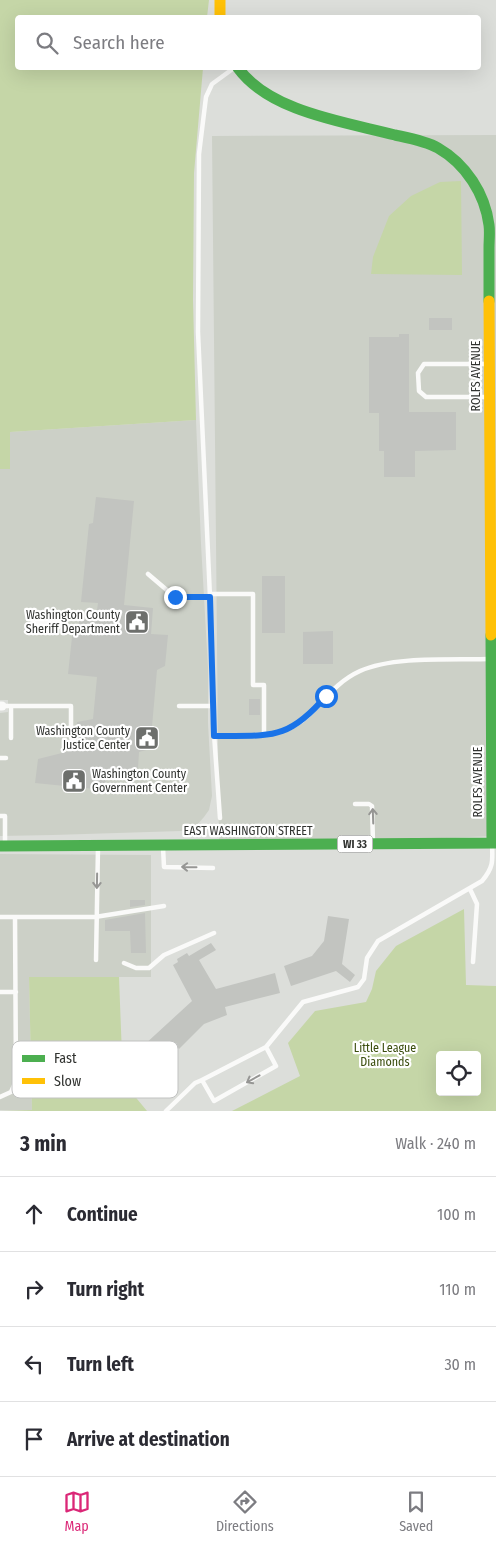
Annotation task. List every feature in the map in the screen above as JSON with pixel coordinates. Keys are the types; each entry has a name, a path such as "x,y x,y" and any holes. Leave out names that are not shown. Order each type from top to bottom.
{"street":[{"path":"220,0 220,15"},
{"name":"ROLFS AVENUE","path":"239,70 266,95 299,110 438,148 457,162 472,180 482,199 489,224 490,397 493,466 494,843"},
{"name":"EAST WASHINGTON STREET","path":"3,846 494,843"}],"lane":[{"path":"220,818 212,706 210,596 198,332 199,154 206,97 212,84 231,70"},
{"path":"490,364 424,364 418,373 419,391 426,397 490,397"},
{"path":"148,574 175,597 253,594 253,685 264,685 264,735"},
{"path":"32,623 56,623"},
{"path":"214,736 277,734 294,726 308,716 342,681 370,666 395,662 493,664"},
{"path":"11,738 4,706 71,706 71,738"},
{"path":"179,706 212,706"},
{"path":"355,804 368,804 372,806 373,844"},
{"path":"0,816 5,816 3,846"},
{"path":"166,1111 195,1083 266,1047 303,1002 358,987 364,979 367,958 378,941 482,881 490,871 493,861 494,843"},
{"path":"96,960 98,846"},
{"path":"163,846 164,867 214,868"},
{"path":"470,889 477,904 473,962"},
{"path":"0,917 96,917 164,906"},
{"path":"15,917 16,1041"},
{"path":"124,963 136,968 149,968 164,955 214,933"},
{"path":"0,992 16,992"},
{"path":"202,1080 214,1101 276,1066 266,1047"},
{"path":"0,1097 12,1090"}],"shaded area":[{"path":"496,135 496,836 219,846 212,136"},
{"path":"196,420 208,668 208,723 212,796 209,810 197,825 181,831 0,836 0,713 8,712 8,700 0,700 0,469 10,469 10,432"},
{"path":"0,854 151,855 151,977 29,977 30,1041 12,1041 12,1098 32,1098 32,1110 0,1110"}],"green space":[{"path":"0,0 209,0 207,15 15,15 15,70 203,70 194,173 193,300 196,420 10,432 10,469 0,469"},
{"path":"461,181 462,275 371,274 373,257 389,216 411,196 440,182"},
{"name":"Little League Diamonds","path":"464,909 466,985 496,986 496,1111 232,1111 300,1076 288,1043 315,1011 366,1002 372,989 376,971 396,946"},
{"path":"29,977 119,977 121,1041 30,1041"},
{"path":"32,1098 136,1098 147,1111 0,1111 32,1110"}],"building":[{"path":"429,318 452,318 452,330 429,330"},
{"path":"399,334 409,334 409,412 456,412 456,450 415,451 415,477 384,477 384,451 379,451 379,413 369,413 369,337 399,337"},
{"path":"96,497 134,501 124,605 153,608 151,634 168,635 165,666 157,670 150,749 139,752 138,768 106,776 105,790 35,783 38,759 74,750 77,722 93,719 97,677 68,674 73,628 79,626 79,621 96,617 98,603 81,602 89,524 93,523"},
{"path":"262,576 285,576 285,633 262,633"},
{"path":"333,631 333,664 303,664 303,632"},
{"path":"249,699 260,699 260,715 249,715"},
{"path":"130,900 145,900 145,905 130,907"},
{"path":"145,913 146,953 131,953 130,931 105,931 105,920"},
{"path":"328,916 349,919 342,964 355,975 350,982 336,971 291,986 284,966 312,956 324,941"},
{"path":"211,943 216,950 199,960 216,989 275,973 280,993 225,1007 227,1015 204,1024 179,1049 178,1041 148,1041 192,1001 173,965 178,962 177,959 187,953 189,956"}],"traffic: fast":[{"path":"240,70 252,83 269,95 289,105 332,120 423,142 438,148 457,162 478,191 487,213 489,225 489,301"},
{"path":"491,635 492,843"},
{"path":"0,846 496,843"}],"traffic: slow":[{"path":"220,0 220,15"},
{"path":"489,301 491,635"}],"place":[{"name":"Washington County Sheriff Department","path":"137,622"},
{"name":"Washington County Justice Center","path":"147,738"},
{"name":"Washington County Government Center","path":"74,781"}],"route":[{"path":"175,597 210,597 214,736 272,734 286,730 301,722 326,696"}]}
